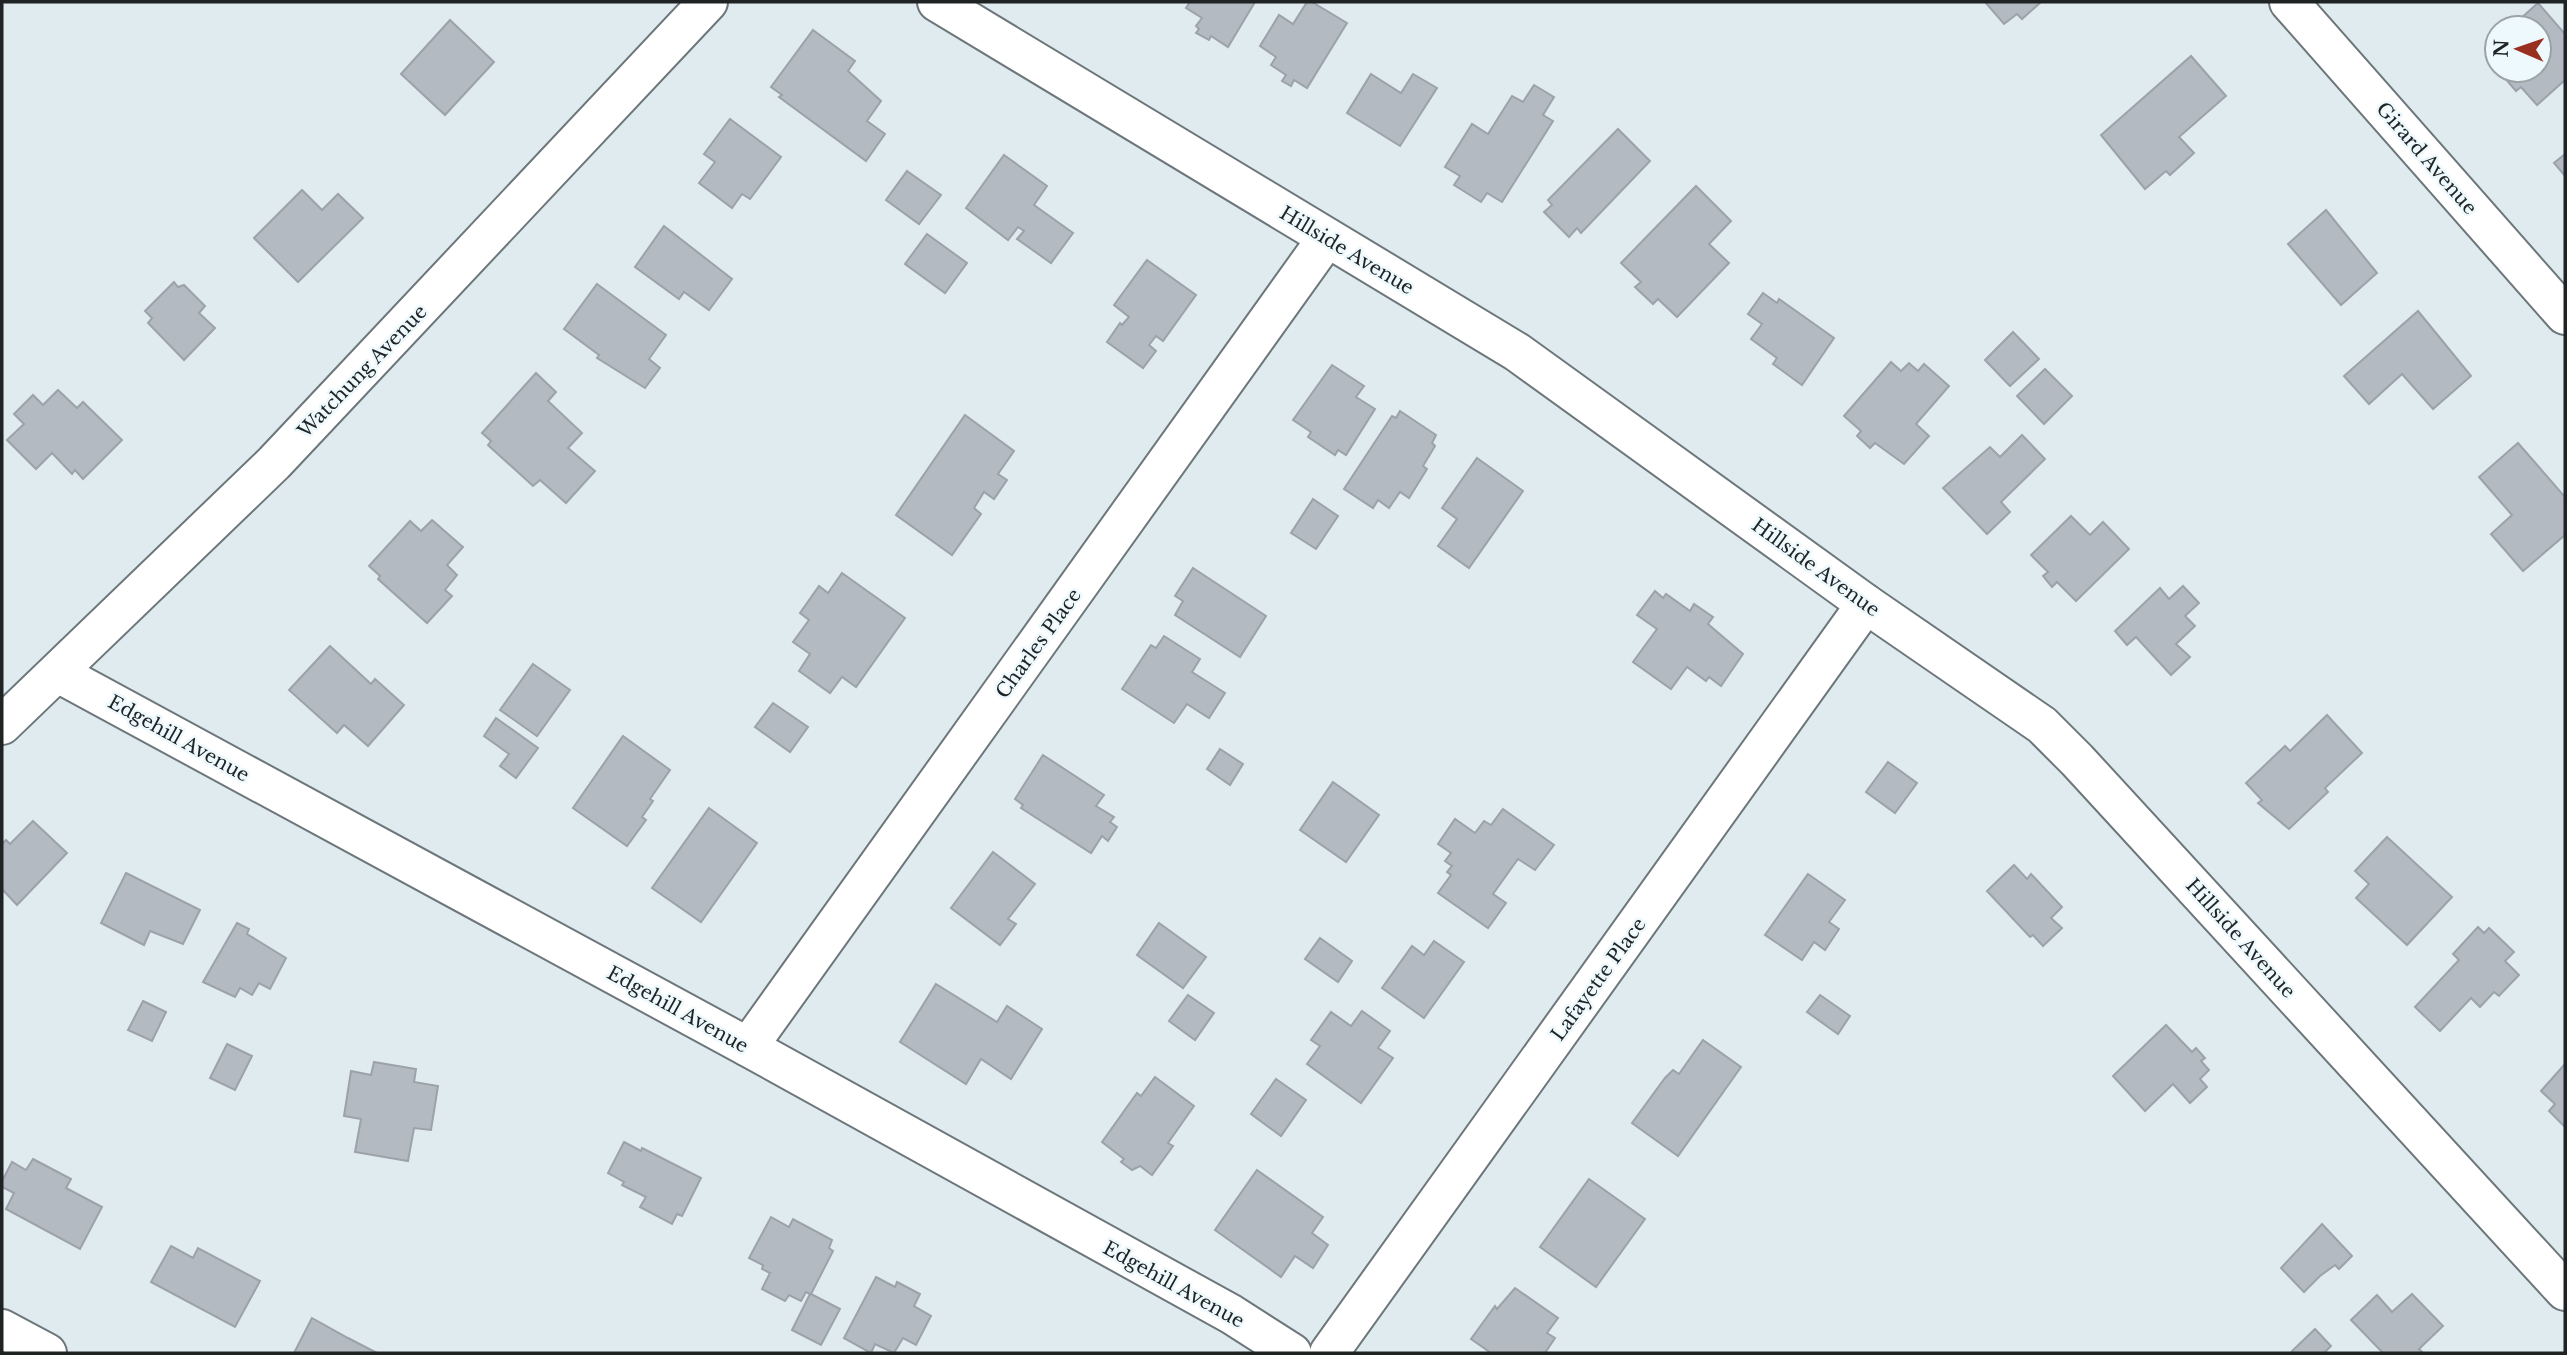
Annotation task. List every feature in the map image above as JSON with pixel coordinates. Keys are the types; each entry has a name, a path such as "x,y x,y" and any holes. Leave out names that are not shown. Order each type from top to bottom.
{"street":[{"name":"Watchung Avenue","path":"2,725 274,463 708,2"},
{"name":"Hillside Avenue","path":"937,2 1517,352 1866,604 2042,725 2565,1291"},
{"name":"Girard Avenue","path":"2289,2 2565,315"},
{"name":"Charles Place","path":"748,1047 1327,238"},
{"name":"Lafayette Place","path":"1329,1353 1866,604"},
{"name":"Edgehill Avenue","path":"58,673 748,1047 1231,1314 1292,1353"},
{"path":"2,1329 47,1353"}],"building":[{"path":"1190,2 1255,2 1228,47 1211,36 1209,40 1196,33 1199,29 1196,26 1202,18 1186,8"},
{"path":"1307,2 1312,2 1347,23 1307,88 1294,80 1291,86 1282,81 1286,75 1271,65 1276,57 1260,46 1279,15 1293,24"},
{"path":"1985,2 2041,2 2022,19 2017,14 2004,24"},
{"path":"2538,3 2548,14 2526,14"},
{"path":"450,20 494,62 445,115 401,74"},
{"path":"2553,20 2565,34 2565,80 2537,105 2521,87 2516,91 2510,84 2553,84"},
{"path":"813,30 855,61 848,71 881,101 867,121 885,134 866,161 779,97 782,95 771,87"},
{"path":"2191,56 2226,96 2179,137 2194,153 2170,175 2166,171 2145,189 2101,135"},
{"path":"1371,74 1401,93 1413,74 1437,88 1400,146 1347,113"},
{"path":"1534,85 1554,97 1543,115 1553,121 1502,202 1487,193 1481,202 1454,185 1460,176 1445,167 1472,124 1488,134 1512,96 1523,102"},
{"path":"730,119 781,157 750,199 742,194 732,208 699,183 715,162 704,154"},
{"path":"1618,129 1650,161 1581,233 1577,228 1569,237 1544,212 1552,205 1548,200"},
{"path":"2565,154 2565,176 2554,163"},
{"path":"1004,155 1047,186 1034,205 1073,233 1051,263 1017,239 1024,231 1018,227 1008,240 966,208"},
{"path":"907,171 941,195 919,224 886,200"},
{"path":"1696,186 1731,221 1709,244 1729,263 1677,317 1658,299 1653,304 1635,287 1641,282 1621,263"},
{"path":"302,190 322,210 338,194 363,218 298,282 254,238"},
{"path":"2326,210 2377,273 2341,305 2288,244"},
{"path":"664,226 732,279 709,310 684,292 679,299 635,267"},
{"path":"927,234 967,263 945,293 905,264"},
{"path":"1147,260 1196,295 1163,341 1156,336 1149,345 1156,351 1143,368 1107,342 1120,323 1122,325 1129,317 1114,305"},
{"path":"174,282 178,287 184,285 205,306 199,313 215,328 184,360 148,323 152,318 145,311"},
{"path":"597,284 666,335 649,359 660,368 645,388 597,358 599,355 564,329"},
{"path":"1763,293 1777,303 1779,299 1834,338 1802,385 1773,364 1777,358 1751,339 1762,324 1748,314"},
{"path":"2418,311 2471,376 2433,409 2402,374 2369,404 2344,376"},
{"path":"2013,332 2039,359 2010,386 1985,360"},
{"path":"1891,362 1901,371 1909,363 1918,371 1924,364 1949,386 1916,424 1929,436 1904,464 1875,443 1870,448 1857,436 1861,431 1844,416"},
{"path":"1332,365 1364,386 1356,397 1375,409 1346,455 1338,450 1335,455 1308,437 1311,432 1293,420"},
{"path":"2045,369 2072,396 2044,424 2017,396"},
{"path":"536,373 556,392 548,401 582,433 568,448 595,471 566,503 540,480 533,486 488,445 491,441 482,433"},
{"path":"58,390 77,408 83,402 122,440 83,479 75,470 72,474 52,453 36,469 7,440 24,424 14,414 33,395 43,405"},
{"path":"1400,411 1436,435 1432,443 1435,446 1423,466 1427,469 1409,498 1400,492 1389,508 1378,500 1373,508 1344,489 1392,416 1396,418"},
{"path":"965,415 1014,451 998,474 1007,480 994,499 984,492 974,508 981,514 952,555 896,515"},
{"path":"2022,435 2045,459 2001,502 2010,512 1987,534 1943,488 1990,447 2000,457"},
{"path":"2518,443 2565,497 2565,535 2523,571 2491,534 2512,515 2479,477"},
{"path":"1477,458 1523,491 1469,568 1438,546 1457,519 1442,508"},
{"path":"1313,499 1338,516 1316,549 1291,533"},
{"path":"2071,516 2090,535 2103,522 2129,549 2076,601 2057,582 2052,587 2043,576 2048,572 2031,555"},
{"path":"432,520 463,547 447,565 457,575 445,590 452,596 427,623 378,579 380,576 369,566 410,521 421,531"},
{"path":"1193,568 1266,616 1240,657 1175,615 1183,601 1175,596"},
{"path":"842,573 905,618 856,687 842,677 830,693 799,671 810,654 793,642 809,620 800,613 819,586 828,593"},
{"path":"2183,586 2199,603 2185,616 2195,626 2176,644 2190,657 2171,675 2136,637 2127,645 2115,631 2160,588 2169,599"},
{"path":"1655,591 1663,598 1666,594 1690,611 1694,604 1713,617 1708,624 1743,654 1721,686 1709,677 1706,681 1687,667 1671,689 1633,662 1657,629 1637,615"},
{"path":"1164,636 1200,659 1192,672 1225,693 1209,718 1187,704 1174,723 1122,689 1151,645 1156,648"},
{"path":"330,646 371,684 375,679 404,705 368,746 344,725 337,733 289,690"},
{"path":"533,664 570,690 537,736 500,710"},
{"path":"773,703 808,727 790,752 755,727"},
{"path":"2327,715 2362,753 2325,788 2328,792 2289,829 2258,803 2262,800 2246,783 2285,746 2290,751"},
{"path":"496,718 538,748 516,778 500,766 509,754 484,736"},
{"path":"623,736 670,770 650,799 653,801 642,817 646,820 627,846 573,808"},
{"path":"1220,749 1243,764 1230,785 1207,769"},
{"path":"1043,755 1104,795 1096,806 1114,817 1110,822 1117,827 1108,841 1102,836 1091,853 1021,808 1023,805 1015,799"},
{"path":"1888,762 1917,783 1895,813 1866,792"},
{"path":"1333,782 1379,815 1346,862 1300,830"},
{"path":"709,808 757,843 701,922 652,888"},
{"path":"1503,809 1554,845 1535,870 1518,859 1493,894 1506,903 1488,928 1438,893 1451,875 1447,872 1452,866 1445,861 1451,853 1438,844 1455,819 1475,833 1484,821 1491,825"},
{"path":"33,821 67,853 17,905 2,889 2,844 6,840 10,844"},
{"path":"2387,837 2452,897 2407,945 2356,898 2369,884 2355,871"},
{"path":"993,852 1035,884 1008,919 1016,924 1000,945 951,908"},
{"path":"2014,865 2027,879 2031,874 2062,907 2051,918 2062,928 2043,946 2033,935 2030,937 1987,891"},
{"path":"126,873 200,910 183,944 150,931 144,945 101,923"},
{"path":"1808,874 1845,900 1829,922 1839,929 1825,950 1814,942 1802,960 1765,935"},
{"path":"237,923 249,929 247,934 286,958 270,989 259,983 252,995 240,988 235,997 203,982"},
{"path":"1159,923 1206,957 1183,988 1137,955"},
{"path":"2478,927 2484,933 2489,928 2514,952 2505,961 2519,975 2499,996 2494,992 2480,1007 2471,998 2440,1031 2415,1007 2459,960 2453,954"},
{"path":"1320,938 1352,961 1338,982 1305,959"},
{"path":"1434,941 1464,962 1424,1018 1382,988 1412,946 1424,955"},
{"path":"936,984 997,1022 1007,1006 1042,1029 1011,1079 981,1059 966,1084 900,1042"},
{"path":"1188,995 1214,1013 1195,1040 1169,1021"},
{"path":"1820,995 1850,1016 1838,1034 1807,1012"},
{"path":"143,1001 166,1012 152,1041 128,1030"},
{"path":"1362,1011 1390,1031 1378,1048 1393,1058 1361,1103 1307,1064 1320,1046 1311,1040 1331,1012 1351,1026"},
{"path":"2166,1025 2192,1052 2196,1048 2205,1058 2201,1061 2209,1070 2200,1079 2207,1087 2190,1103 2173,1084 2145,1111 2113,1076"},
{"path":"1703,1040 1741,1067 1678,1156 1632,1123 1665,1078 1673,1070 1679,1074"},
{"path":"227,1044 252,1056 235,1090 210,1078"},
{"path":"374,1062 416,1069 414,1082 438,1086 431,1130 414,1128 408,1161 355,1152 361,1119 344,1116 351,1071 371,1075"},
{"path":"2565,1064 2565,1127 2549,1111 2555,1104 2541,1091"},
{"path":"1155,1077 1194,1106 1168,1143 1173,1146 1152,1175 1140,1166 1132,1170 1121,1162 1124,1159 1102,1142 1137,1093 1141,1096"},
{"path":"1276,1079 1306,1100 1281,1136 1251,1114"},
{"path":"624,1142 641,1151 642,1148 701,1178 682,1216 677,1214 672,1224 640,1207 646,1197 622,1185 624,1182 608,1173"},
{"path":"33,1159 71,1179 66,1188 102,1207 80,1249 6,1209 14,1193 2,1187 2,1181 12,1162 26,1170"},
{"path":"1257,1170 1323,1217 1312,1233 1328,1245 1313,1268 1295,1256 1281,1277 1215,1230"},
{"path":"1589,1179 1645,1219 1596,1287 1540,1247"},
{"path":"771,1217 789,1227 793,1219 832,1240 829,1248 833,1251 811,1294 840,1309 821,1345 792,1330 810,1294 806,1292 801,1301 789,1295 785,1301 762,1289 770,1273 762,1269 763,1265 749,1258"},
{"path":"2322,1224 2352,1256 2339,1269 2335,1265 2320,1276 2304,1292 2281,1268"},
{"path":"171,1246 193,1258 198,1248 260,1281 235,1327 151,1282"},
{"path":"876,1277 895,1287 897,1282 920,1294 914,1306 931,1316 916,1345 903,1338 894,1353 875,1344 871,1353 844,1338"},
{"path":"1515,1288 1558,1318 1547,1333 1555,1338 1545,1353 1491,1353 1471,1339 1495,1306 1497,1309"},
{"path":"2412,1294 2443,1326 2419,1349 2423,1353 2383,1353 2351,1320 2377,1295 2392,1312"},
{"path":"312,1318 348,1338 377,1353 294,1353"},
{"path":"2315,1329 2331,1346 2324,1353 2292,1351"}]}
